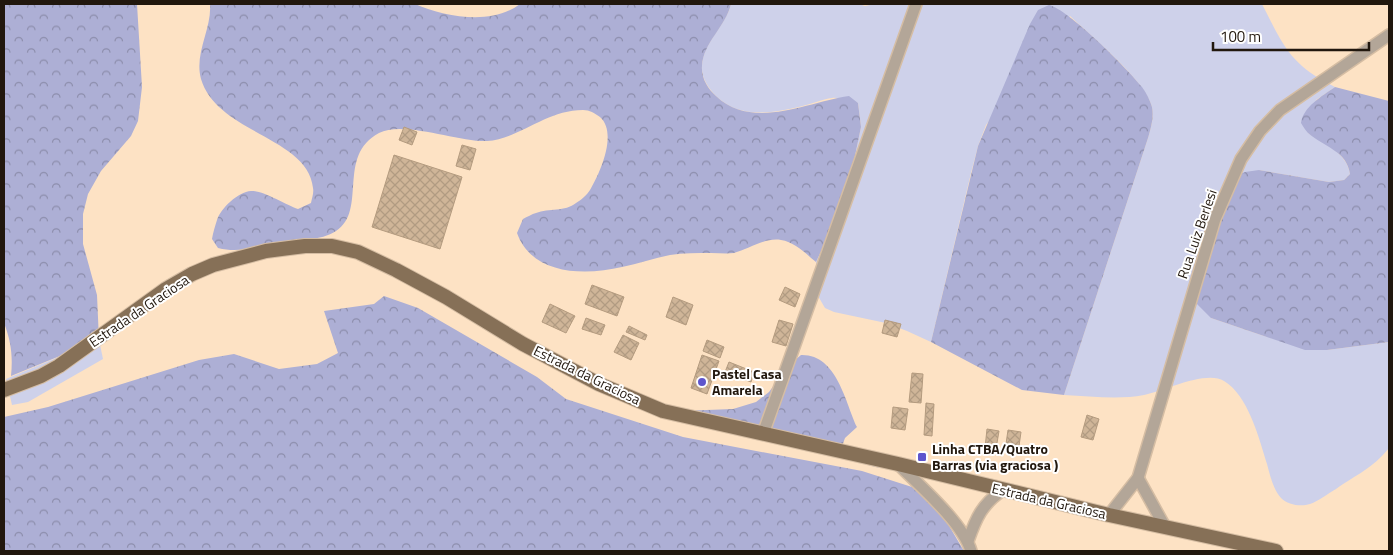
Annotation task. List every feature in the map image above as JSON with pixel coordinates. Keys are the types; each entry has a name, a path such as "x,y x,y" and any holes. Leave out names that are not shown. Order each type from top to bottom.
{"main road":[{"name":"Estrada da Graciosa","path":"4,390 41,376 59,366 166,290 192,274 213,265 266,251 305,246 332,246 358,252 396,270 446,296 523,344 599,384 663,411 898,464 1108,515 1276,551"}],"street":[{"path":"763,434 916,4"},
{"name":"Rua Luiz Berlesi","path":"1108,515 1138,478 1215,219 1241,159 1260,131 1280,110 1389,35"},
{"path":"898,464 947,514 969,546"},
{"path":"1138,478 1165,527"},
{"path":"969,546 980,510 1003,490"}],"shaded area":[{"path":"731,4 859,4 865,6 875,4 1262,4 1279,37 1295,60 1318,78 1335,87 1316,100 1308,133 1340,154 1350,174 1344,180 1329,182 1259,170 1211,318 1264,336 1327,350 1389,342 1389,448 1370,466 1320,499 1306,505 1295,505 1281,498 1276,490 1252,418 1240,396 1224,381 1216,378 1207,378 1185,382 1144,395 1124,397 1064,395 1148,138 1153,117 1151,104 1138,82 1070,16 986,125 971,173 931,342 886,323 834,312 825,308 818,296 816,262 836,220 851,175 861,127 858,103 832,98 770,112 747,112 726,104 708,86 704,78 702,66 706,49 724,20"},
{"path":"99,340 103,359 28,402 12,405 6,379"}],"green space":[{"path":"4,4 137,4 142,87 138,121 131,136 101,171 88,194 83,214 83,244 97,295 99,340 11,376 11,349 4,323"},
{"path":"210,4 415,4 454,16 482,17 508,11 520,4 731,4 703,58 703,75 710,90 731,106 746,112 763,113 798,108 849,96 858,103 861,127 851,175 836,220 816,262 791,243 781,240 769,240 734,253 675,254 607,270 576,271 547,265 534,257 524,247 517,233 523,219 533,214 572,206 589,192 606,153 607,133 605,124 600,117 583,110 570,111 545,119 499,139 487,141 416,130 389,130 379,133 366,143 359,155 355,169 350,210 345,222 336,231 323,237 280,242 242,250 218,248 212,239 217,220 226,206 236,197 246,192 256,191 298,209 311,203 313,190 307,171 296,157 280,145 242,124 225,112 210,97 201,79 199,69 201,50 210,13"},
{"path":"1049,5 1070,17 1083,28 1135,78 1144,90 1153,112 1148,138 1064,395 1022,390 931,342 978,146 1030,24 1038,10"},
{"path":"1335,87 1389,101 1389,342 1327,350 1305,350 1211,318 1197,304 1194,287 1235,177 1245,172 1259,170 1329,182 1344,180 1350,174 1348,166 1340,155 1314,138 1301,123 1309,107"},
{"path":"384,296 418,308 537,377 566,399 683,437 862,471 912,487 942,514 964,551 4,551 4,417 48,407 199,360 234,354 279,369 317,364 338,353 324,311 374,304"},
{"path":"801,355 813,357 823,362 838,381 844,393 857,427 845,438 841,449 844,454 880,468 755,436 680,411 733,409 756,402 769,392 789,365"}],"building":[{"path":"404,127 417,132 412,145 399,140"},
{"path":"462,145 476,149 470,170 456,166"},
{"path":"394,155 462,177 440,249 372,227"},
{"path":"592,285 624,297 617,316 585,304"},
{"path":"785,287 800,294 795,307 779,300"},
{"path":"673,297 693,305 686,325 666,317"},
{"path":"550,304 575,316 566,333 542,322"},
{"path":"586,318 605,325 601,335 582,329"},
{"path":"779,320 793,324 786,346 772,342"},
{"path":"885,320 901,324 897,337 882,333"},
{"path":"629,326 647,335 645,340 626,332"},
{"path":"623,335 639,343 631,360 614,352"},
{"path":"707,340 724,347 720,358 703,351"},
{"path":"702,355 719,361 707,394 691,388"},
{"path":"729,362 754,372 751,382 725,372"},
{"path":"912,373 923,374 921,403 909,402"},
{"path":"926,403 934,404 932,436 924,435"},
{"path":"893,407 908,409 905,430 891,428"},
{"path":"1087,415 1099,419 1093,440 1081,437"},
{"path":"987,429 999,431 996,449 985,448"},
{"path":"1008,430 1021,432 1018,453 1005,451"}],"place":[{"name":"Pastel Casa Amarela","path":"702,382"},
{"name":"Linha CTBA/Quatro Barras (via graciosa )","path":"922,457"}]}
